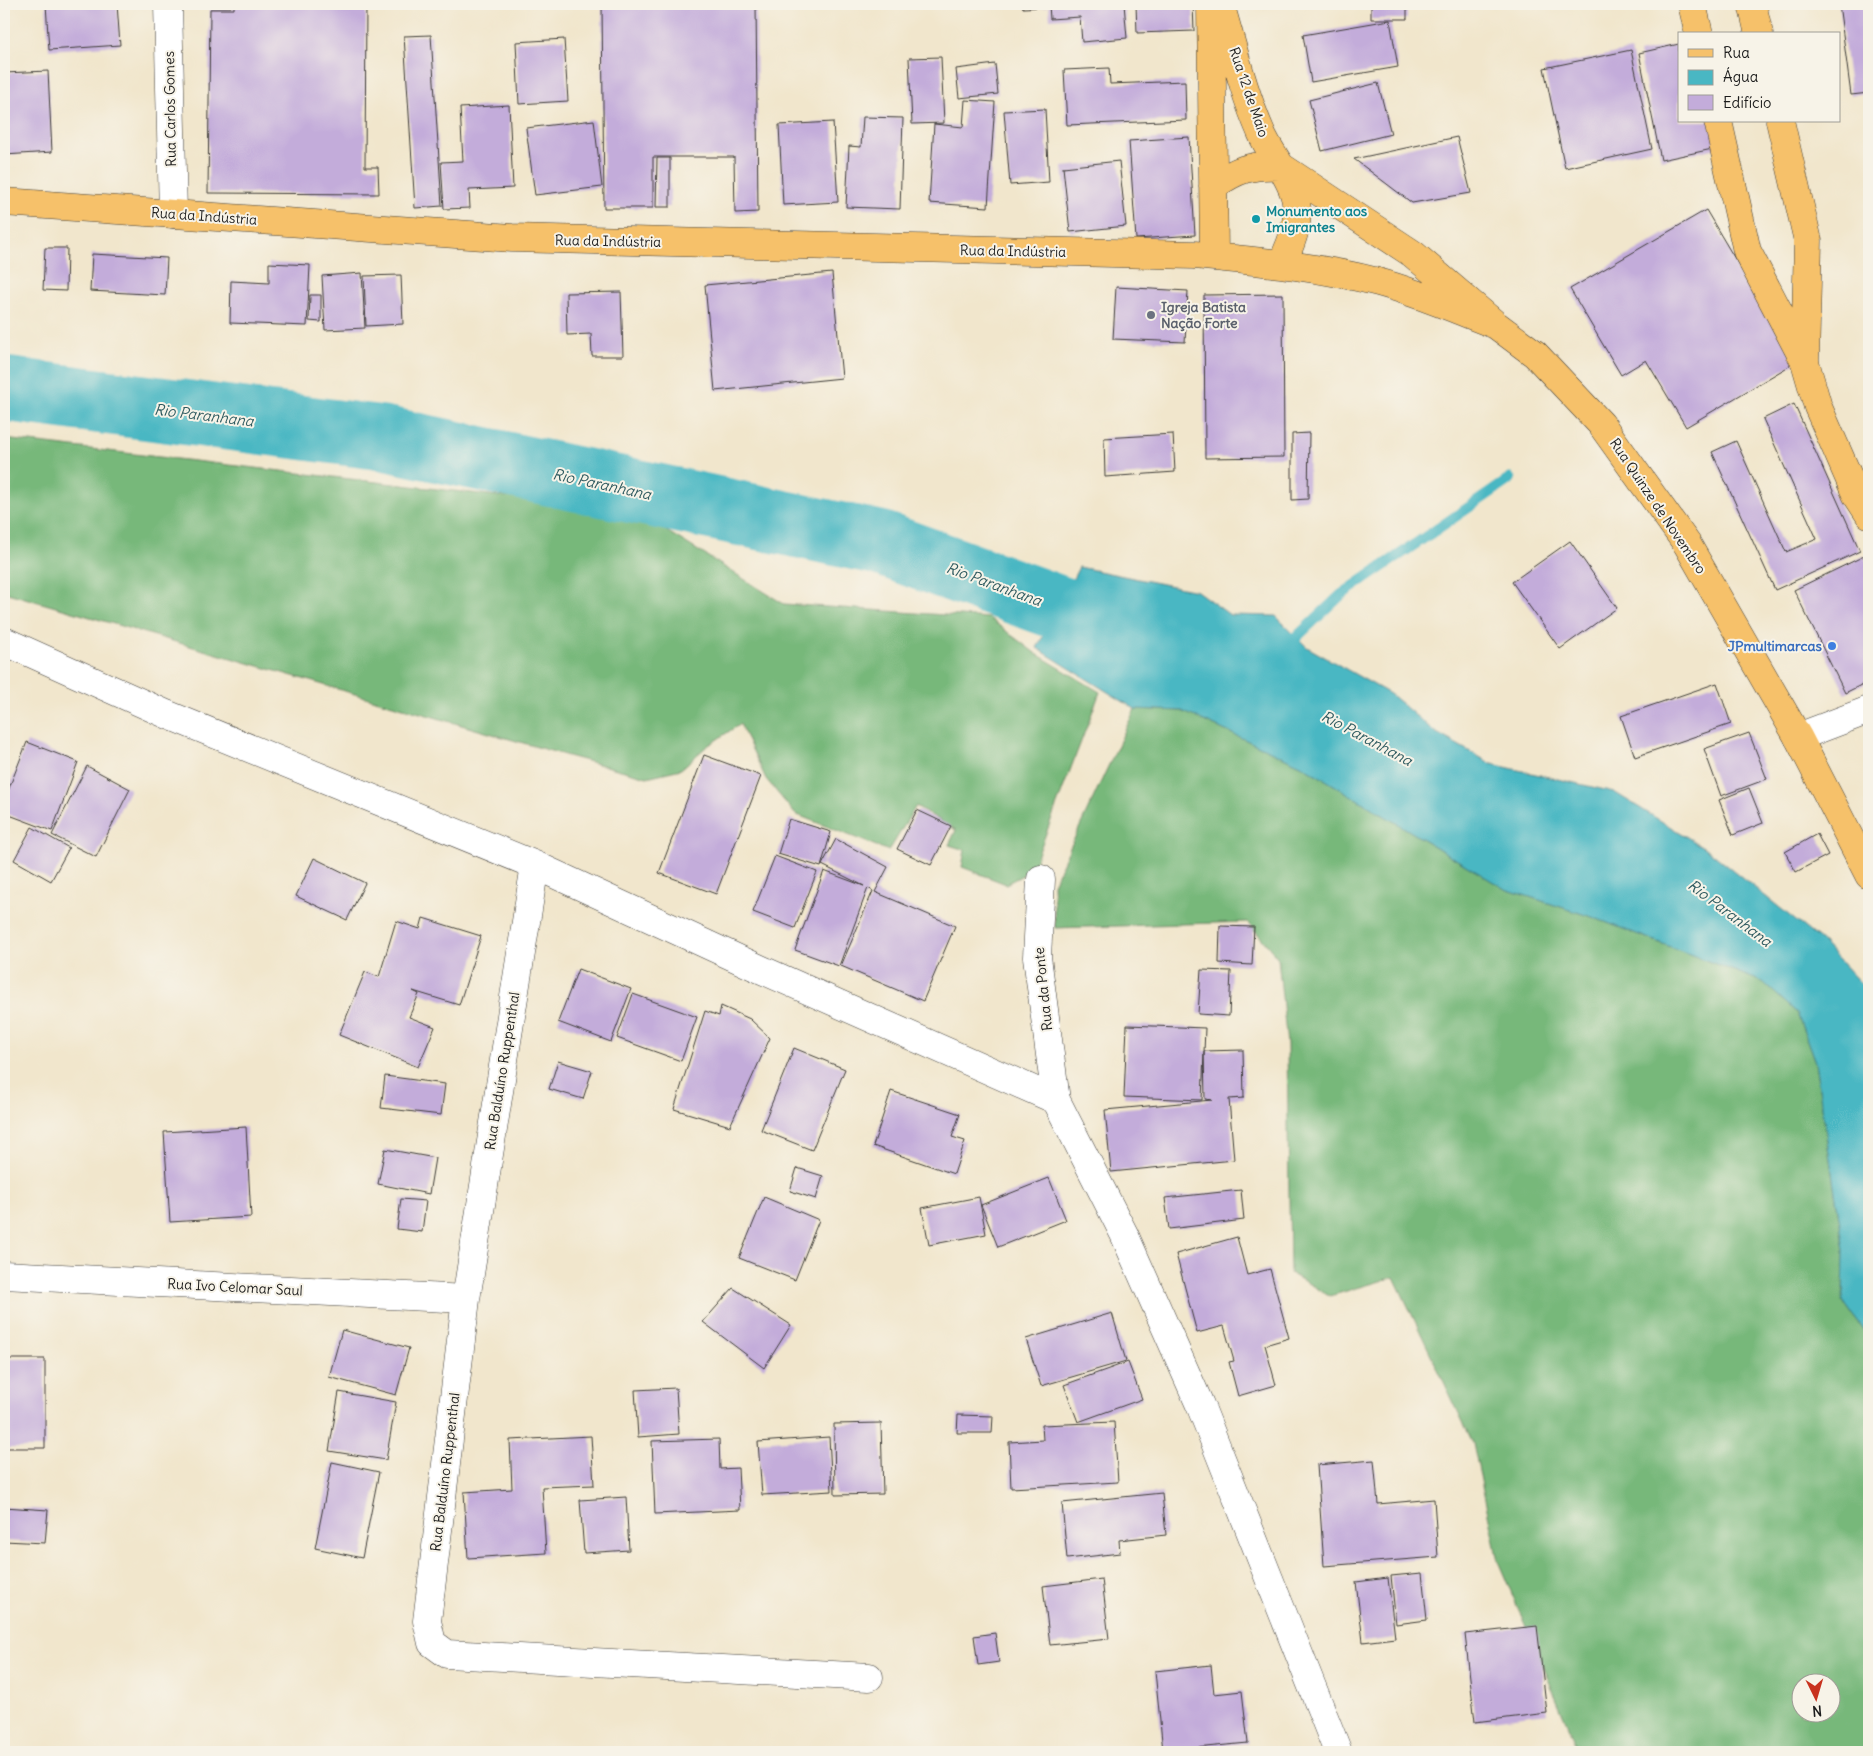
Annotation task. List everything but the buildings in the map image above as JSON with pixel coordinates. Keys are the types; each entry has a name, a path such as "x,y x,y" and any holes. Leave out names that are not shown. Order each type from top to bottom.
{"main road":[{"name":"Rua 12 de Maio","path":"1211,4 1214,257"},
{"name":"Rua 12 de Maio","path":"1220,4 1261,134 1280,166 1295,197 1297,223 1292,243 1282,263"},
{"path":"1692,4 1699,32"},
{"path":"1752,4 1759,32"},
{"path":"1718,122 1747,251 1805,362 1818,407 1856,494 1869,514"},
{"path":"1780,122 1808,241 1805,362"},
{"path":"1213,186 1232,172 1245,168 1262,165 1280,166"},
{"name":"Rua Quinze de Novembro","path":"1280,166 1412,254 1496,325 1536,354 1601,424 1687,544 1798,738 1869,875"},
{"name":"Rua da Indústria","path":"4,202 512,238 1214,257"},
{"name":"Rua Quinze de Novembro","path":"1214,257 1282,263 1377,282 1424,296 1496,325"}],"street":[{"name":"Rua Carlos Gomes","path":"168,4 173,214"},
{"path":"4,641 166,714 535,865 760,969 1056,1100"},
{"path":"1798,738 1869,710"},
{"name":"Rua Balduíno Ruppenthal","path":"535,865 466,1299 427,1621 432,1643 447,1654 869,1677"},
{"name":"Rua da Ponte","path":"1041,879 1037,957 1056,1100 1124,1234 1200,1405 1338,1752"},
{"name":"Rua Ivo Celomar Saul","path":"4,1275 466,1299"}],"green space":[{"path":"4,439 636,512 784,604 989,618 1035,653 1100,692 1032,870 1006,884 962,867 965,850 949,845 956,830 916,806 889,851 795,814 766,779 740,724 706,747 681,769 647,777 568,756 4,592"},
{"path":"1135,709 1182,711 1301,765 1505,889 1592,917 1763,982 1797,1013 1815,1062 1844,1250 1843,1301 1869,1338 1869,1752 1579,1752 1498,1561 1473,1443 1394,1277 1330,1296 1290,1273 1287,1044 1278,958 1248,922 1055,928 1053,884"}],"water":[{"path":"1079,567 1197,591 1230,615 1276,616 1307,647 1390,694 1435,732 1492,764 1614,792 1708,850 1821,941 1869,992 1869,1338 1843,1301 1844,1250 1815,1062 1797,1013 1763,982 1592,917 1505,889 1301,765 1182,711 1135,709 1037,648"}],"waterway":[{"name":"Rio Paranhana","path":"4,389 383,438 880,543 1142,638"},
{"path":"1286,647 1341,595 1510,479"}],"place":[{"name":"Monumento aos Imigrantes","path":"1256,219"},
{"name":"Igreja Batista Nação Forte","path":"1151,315"},
{"name":"JPmultimarcas","path":"1832,646"}]}
